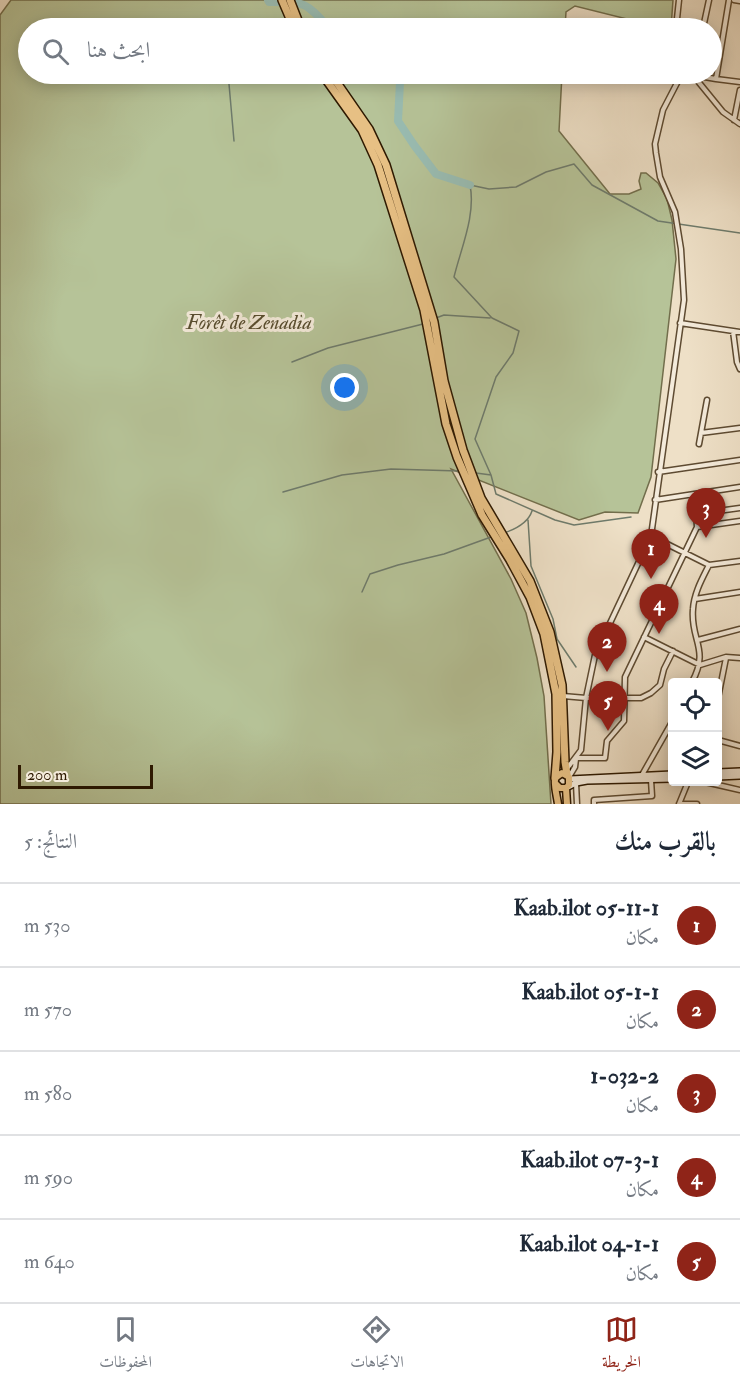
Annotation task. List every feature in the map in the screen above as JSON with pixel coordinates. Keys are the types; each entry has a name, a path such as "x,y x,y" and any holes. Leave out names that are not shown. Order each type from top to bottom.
{"highway":[{"path":"282,0 290,18"},
{"path":"290,0 298,18"},
{"path":"329,84 362,130 378,165 424,310 444,416 457,458 483,515 530,597 544,634 556,694 555,781"},
{"path":"338,84 369,129 386,165 434,322 444,381 463,450 489,514 522,566 537,596 556,653 563,696 569,776"}],"main road":[{"path":"722,772 740,771"},
{"path":"558,804 555,781 558,774 668,779"},
{"path":"569,776 668,774"},
{"path":"567,804 569,776"},
{"path":"722,777 740,776"},
{"path":"555,781 560,788 567,787"}],"street":[{"path":"676,18 679,0"},
{"path":"705,18 709,0"},
{"path":"722,43 729,0"},
{"path":"734,0 740,1"},
{"path":"722,80 740,82"},
{"path":"578,804 569,776 584,738 586,698 595,656 651,536 658,472 684,300 681,249 675,212 660,177 655,144 663,110 676,84"},
{"path":"701,84 723,112 740,124"},
{"path":"734,120 740,90"},
{"path":"680,323 740,332"},
{"path":"733,331 740,369"},
{"path":"699,444 707,400"},
{"path":"701,433 740,428"},
{"path":"658,472 740,460"},
{"path":"655,500 740,487"},
{"path":"576,758 605,758 607,741 624,721 624,677 697,526 694,494"},
{"path":"696,514 740,508"},
{"path":"697,526 740,521"},
{"path":"651,536 709,565 740,561"},
{"path":"694,678 700,665 698,640 693,620 695,599 709,565"},
{"path":"695,599 740,592"},
{"path":"698,640 740,629"},
{"path":"644,637 700,665 726,657 740,658"},
{"path":"563,696 641,698 660,685 664,669 674,651"},
{"path":"721,678 726,657"},
{"path":"642,775 669,732"},
{"path":"722,741 740,744"},
{"path":"569,776 575,767 576,758"},
{"path":"594,804 594,800 652,796 651,780"},
{"path":"686,786 679,804 695,804"},
{"path":"722,786 740,790"}],"green space":[{"name":"Forêt de Zenadia","path":"11,0 673,0 672,18 623,18 575,6 566,12 566,18 18,18 18,84 561,84 559,131 610,194 629,194 641,189 639,181 641,173 646,173 658,183 667,199 672,220 676,259 651,477 638,513 605,512 579,520 451,469 511,579 526,613 544,696 551,804 0,804 0,15"}],"waterway":[{"path":"268,0 269,2 290,2 303,5 319,18"},
{"path":"229,84 234,141"},
{"path":"400,84 398,121 414,145 436,174 470,185"},
{"path":"631,517 574,525 555,520 496,494 491,475 475,439 496,377 513,353 519,331 492,318 454,277 469,220 470,185 489,189 516,187 546,172 574,164 592,185 658,221 740,233"},
{"path":"436,318 444,315 490,318"},
{"path":"292,362 328,348 423,324"},
{"path":"283,492 342,475 391,469 459,471"},
{"path":"476,473 491,475"},
{"path":"504,533 521,525 532,511"},
{"path":"528,520 531,566 553,619 557,639 576,667"},
{"path":"362,592 370,574 444,554 491,537"}],"place":[{"name":"1-032-2","path":"706,538"},
{"name":"1-Kaab.ilot 05-11","path":"651,579"},
{"name":"1-Kaab.ilot 07-3","path":"659,634"},
{"name":"1-Kaab.ilot 05-1","path":"607,672"},
{"name":"1-Kaab.ilot 04-1","path":"608,731"}]}
